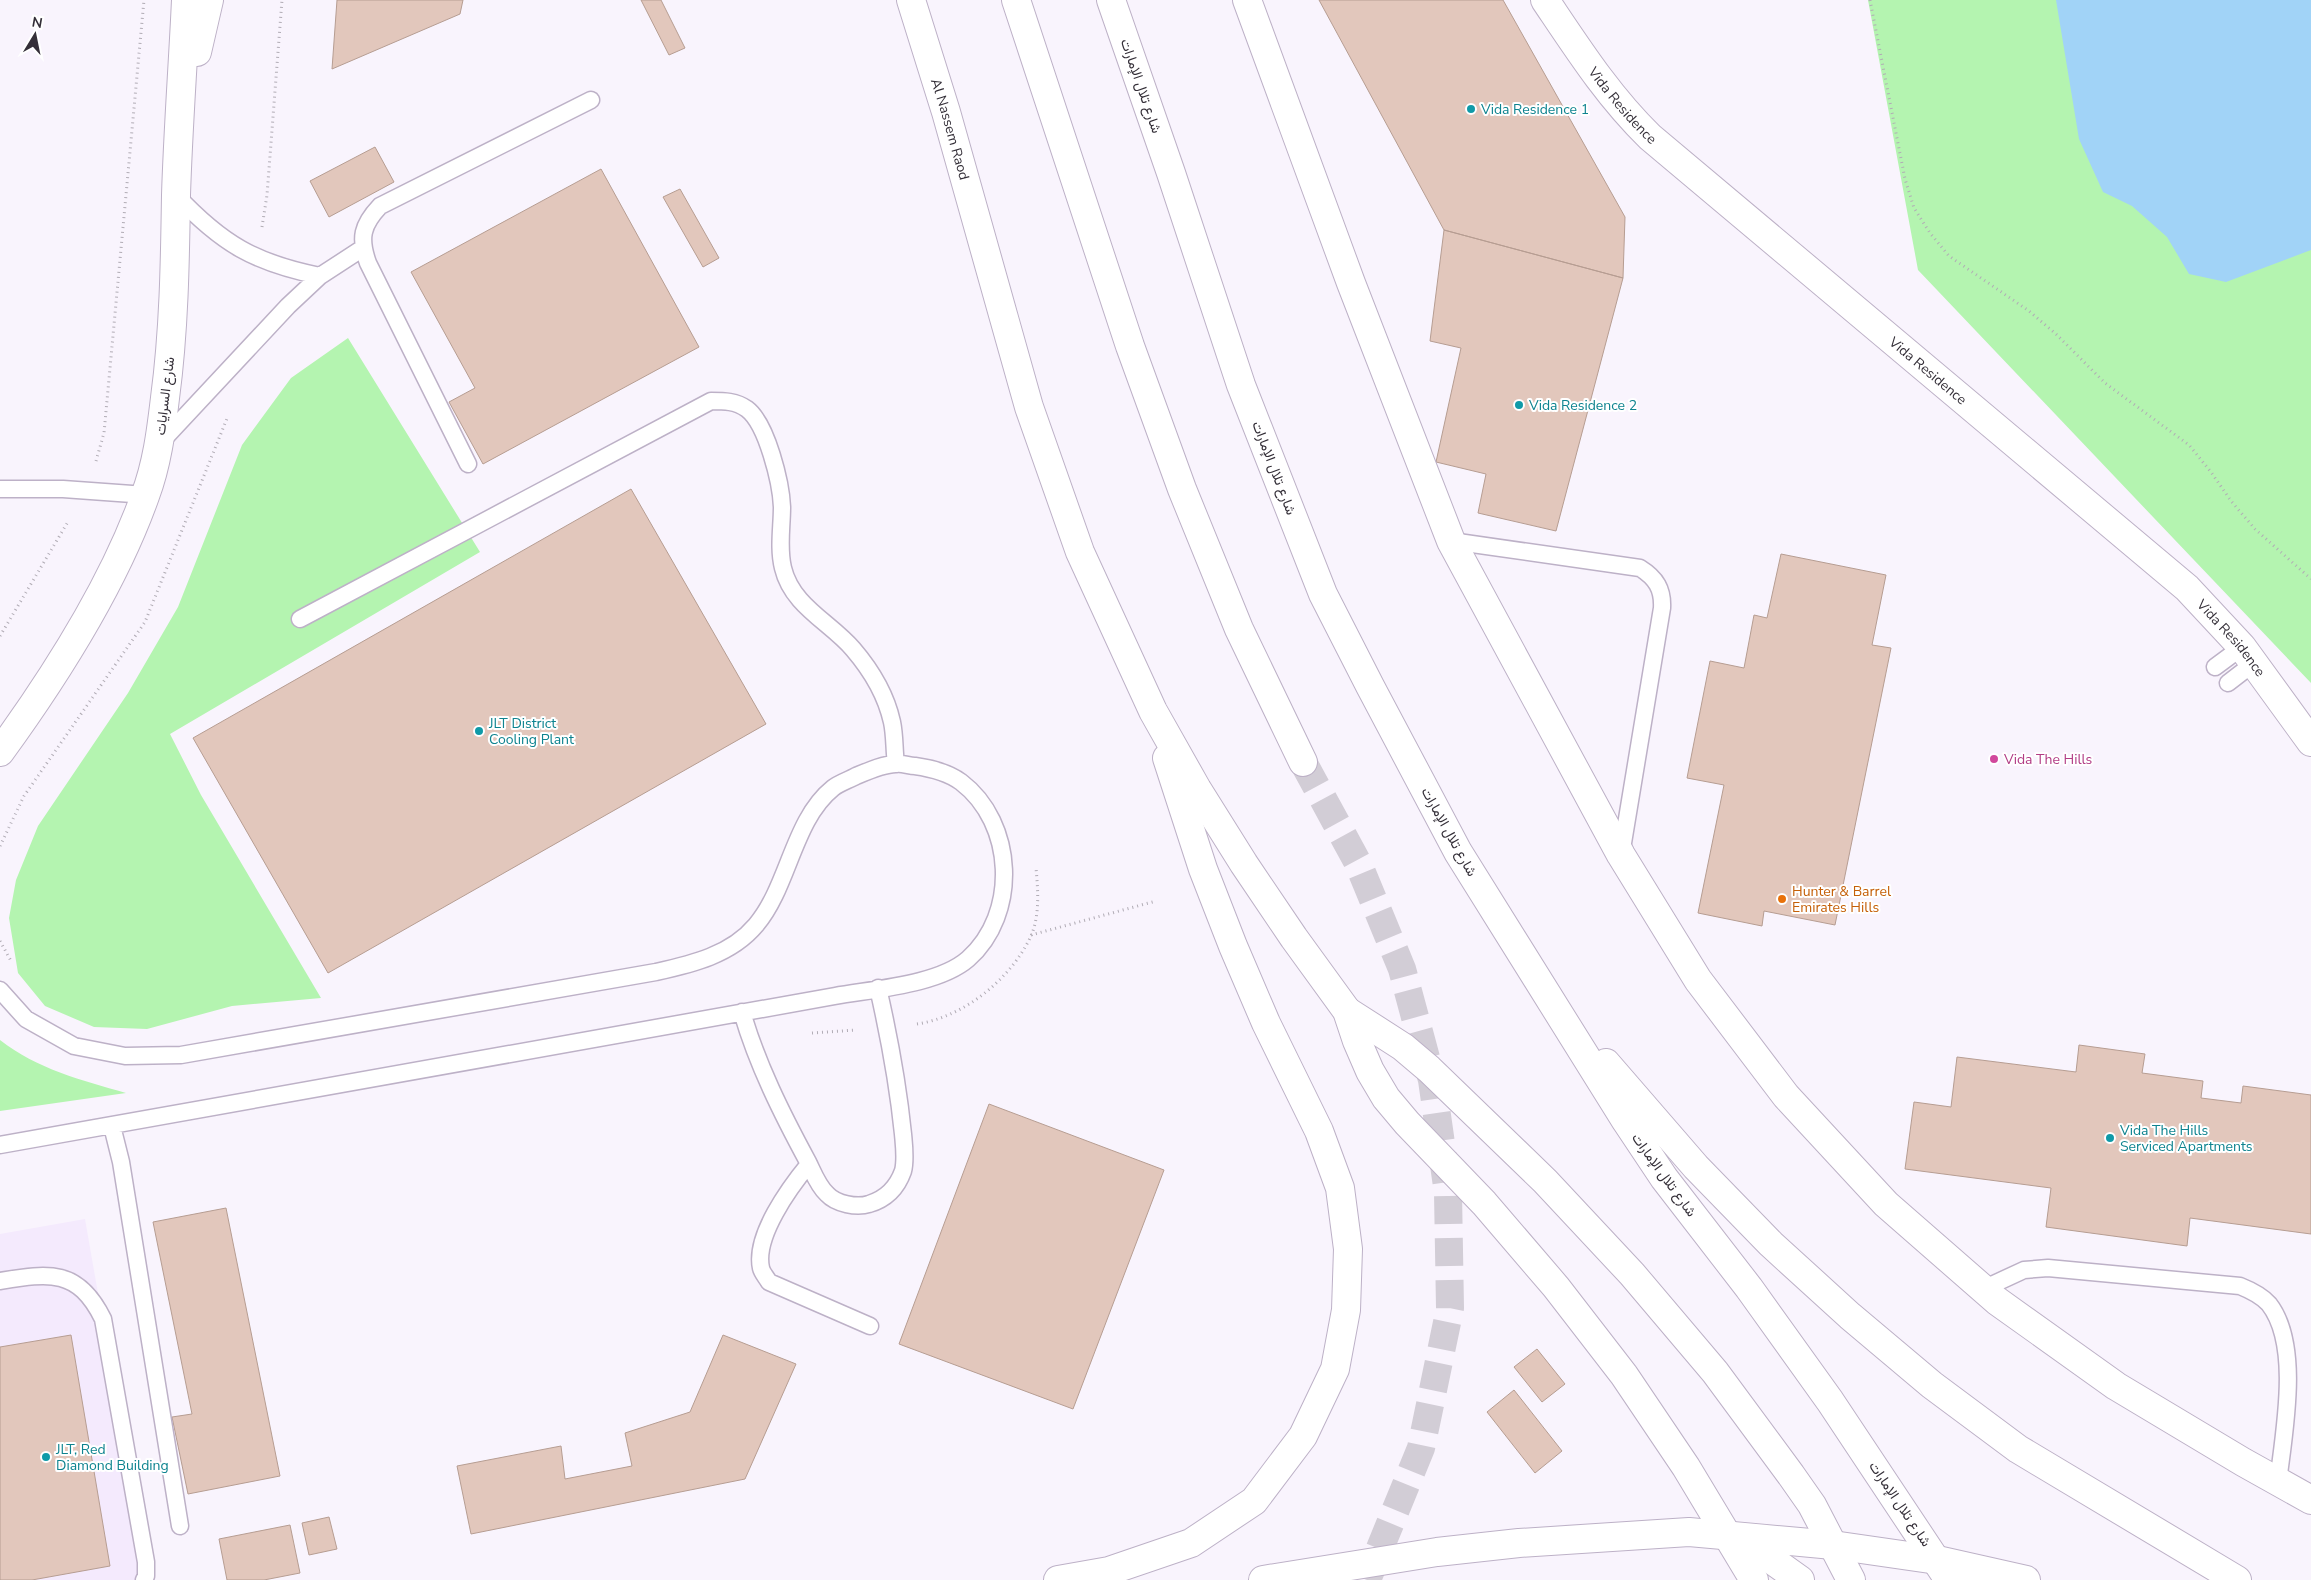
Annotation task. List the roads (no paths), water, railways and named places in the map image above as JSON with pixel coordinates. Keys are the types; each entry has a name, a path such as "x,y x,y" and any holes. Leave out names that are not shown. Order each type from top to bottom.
{"main road":[{"name":"شارع السرايات","path":"0,752 40,696 122,555 146,495 160,443 176,274 176,195 186,0"},
{"path":"179,144 209,0"},
{"name":"Al Nassem Raod","path":"911,0 989,259 1029,407 1080,552 1153,711"},
{"path":"1016,0 1130,346 1182,489 1239,629 1303,762"},
{"name":"شارع تلال الإمارات","path":"1111,0 1241,385 1323,594 1458,852 1626,1121 1664,1178 1755,1296 1830,1401 1906,1513 1938,1573"},
{"path":"1247,0 1351,283 1451,541 1621,855 1698,980 1786,1096 1886,1204 1983,1289 2116,1386 2311,1500"},
{"name":"Vida Residence","path":"1546,0 1592,70 1629,116 1650,136 2187,588 2248,655 2311,742"},
{"path":"1153,711 1197,789 1244,864 1294,938 1347,1011 1366,1063 1386,1098 1407,1123 1484,1203 1556,1287 1624,1375 1686,1467 1754,1580"},
{"path":"1058,1580 1109,1571 1192,1543 1254,1501 1303,1436 1335,1369 1346,1310 1348,1249 1340,1188 1319,1131 1266,1022 1230,938 1203,869 1153,711"},
{"path":"1555,1005 1696,1167 1770,1244 1850,1316 1932,1385 2018,1449 2237,1580"},
{"path":"1347,1011 1396,1042 1429,1068 1545,1181 1632,1274 1714,1372 1812,1505 1851,1580"},
{"path":"1812,1505 1850,1538 1863,1542 1875,1542 1888,1537 1906,1513"},
{"path":"1263,1580 1391,1559 1519,1543 1690,1532 1728,1537 1833,1545 1938,1573 2026,1580"},
{"path":"1728,1537 1765,1555 1800,1580"}],"lane":[{"path":"468,464 363,248 363,232 370,217 380,206 591,100"},
{"path":"176,195 200,220 226,241 256,258 287,269 320,276"},
{"path":"160,443 251,343 320,276 363,248"},
{"path":"300,619 711,402 730,402 748,409 759,425 771,451 778,479 782,508 780,536 783,568 797,598 820,621 852,648 877,682 892,722 896,764"},
{"path":"0,490 87,490 146,495"},
{"path":"1451,541 1640,568 1651,575 1659,584 1662,608 1621,855"},
{"path":"2215,667 2248,655"},
{"path":"2228,683 2248,655"},
{"path":"0,990 26,1019 74,1046 125,1056 172,1055 656,972 696,963 726,950 756,926 776,896 813,808 834,787 865,772 896,764 929,768 960,781 980,801 994,828 1003,855 1005,884 999,912 987,937 968,959 944,975 0,1146"},
{"path":"742,1012 749,1036 776,1099 827,1195 844,1204 863,1206 881,1200 895,1187 904,1170 904,1152 896,1078 878,988"},
{"path":"112,1126 120,1162 180,1526"},
{"path":"809,1164 778,1206 767,1230 761,1255 761,1270 769,1282 870,1326"},
{"path":"1983,1289 2024,1270 2048,1268 2240,1286 2255,1292 2268,1303 2280,1322 2286,1346 2286,1413 2278,1482"},
{"path":"0,1282 38,1275 59,1276 79,1285 94,1300 103,1319 146,1562 146,1576 144,1580"}],"water":[{"path":"2056,0 2311,0 2311,250 2226,282 2189,274 2167,237 2132,206 2103,192 2079,139"}],"tunnel":[{"path":"1303,762 1358,863 1402,969 1432,1080 1448,1193 1450,1308 1421,1448 1367,1580"}],"place":[{"name":"Vida Residence 1","path":"1471,109"},
{"name":"Vida Residence 2","path":"1519,405"},
{"name":"JLT District Cooling Plant","path":"479,731"},
{"name":"Vida The Hills","path":"1994,759"},
{"name":"Hunter & Barrel Emirates Hills","path":"1782,899"},
{"name":"Vida The Hills Serviced Apartments","path":"2110,1138"},
{"name":"JLT, Red Diamond Building","path":"46,1457"}]}
